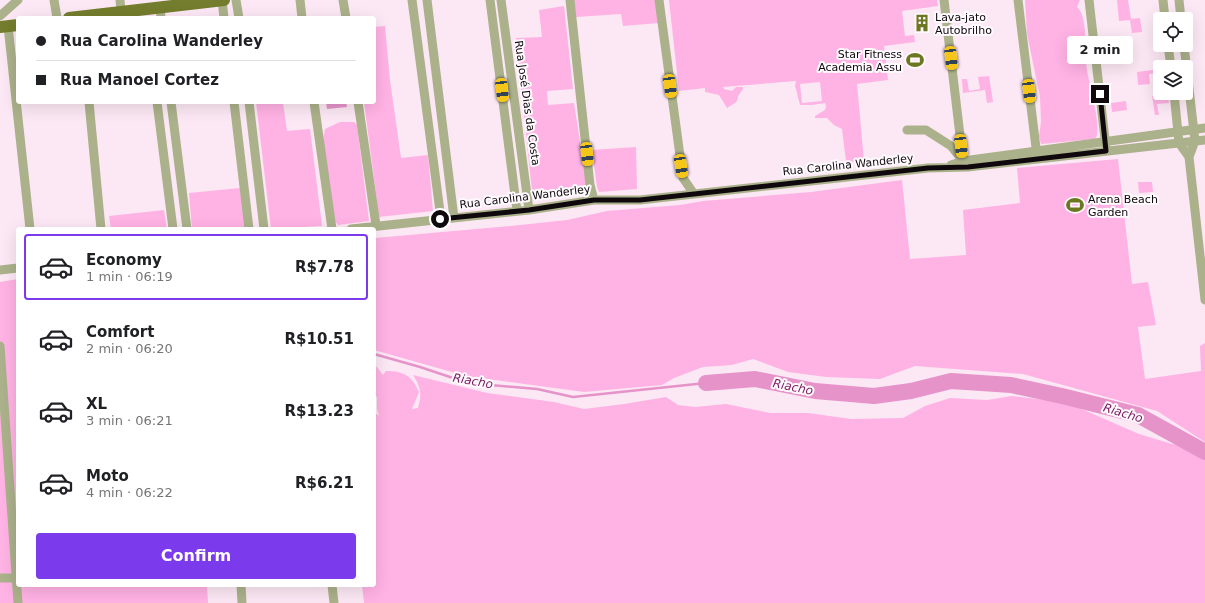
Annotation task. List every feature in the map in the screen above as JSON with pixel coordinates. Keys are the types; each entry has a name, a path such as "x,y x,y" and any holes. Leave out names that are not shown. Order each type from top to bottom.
{"main road":[{"path":"85,16 120,6 146,13 160,12 194,2 223,0"}],"street":[{"path":"54,0 56,16"},
{"path":"223,0 224,16"},
{"path":"236,0 239,16"},
{"path":"300,0 302,16"},
{"path":"343,0 346,16"},
{"path":"412,0 440,219"},
{"path":"427,0 454,218"},
{"name":"Rua José Dias da Costa","path":"490,0 517,211"},
{"name":"Rua José Dias da Costa","path":"501,0 529,210"},
{"path":"570,0 590,185 594,200"},
{"path":"659,0 683,178 694,194"},
{"path":"944,0 965,164"},
{"path":"1018,0 1037,155"},
{"path":"1089,0 1106,151"},
{"path":"1163,0 1164,12"},
{"path":"1179,0 1180,12"},
{"path":"0,16 16,1"},
{"path":"9,26 16,94"},
{"path":"1185,52 1195,141 1189,157"},
{"path":"1175,100 1179,142 1189,157 1202,254 1205,300"},
{"path":"17,104 30,227"},
{"path":"89,104 101,227"},
{"path":"157,104 173,227"},
{"path":"171,104 187,227"},
{"path":"234,104 249,227"},
{"path":"249,104 264,227"},
{"path":"314,104 332,227"},
{"path":"358,104 376,225"},
{"name":"Rua Carolina Wanderley","path":"364,227 529,210 594,200 640,200 928,168 942,168 1037,155 1105,142 1205,128"},
{"path":"907,130 926,130 951,146 965,164"},
{"name":"Rua Carolina Wanderley","path":"1037,155 1106,151 1205,140"},
{"path":"0,270 16,268"},
{"path":"0,346 16,564"},
{"path":"0,578 16,578"},
{"path":"17,587 18,603"},
{"path":"241,587 242,603"},
{"path":"332,587 334,603"}],"shaded area":[{"path":"574,0 657,0 659,23 623,26 621,14 576,17"},
{"path":"669,0 937,0 938,6 902,11 905,36 914,35 915,42 884,46 888,80 857,84 864,161 846,162 842,129 834,125 827,118 815,118 815,116 825,110 825,103 800,105 795,86 796,81 723,87 724,89 732,91 736,87 743,87 736,102 727,108 719,95 705,92 705,88 679,91","holes":["820,82 822,101 802,103 800,84"]},
{"path":"1025,0 1080,0 1077,7 1081,11 1083,18 1087,70 1097,117 1097,134 1095,139 1041,144 1039,136 1041,122 1040,97 1027,34"},
{"path":"1117,0 1128,0 1131,19 1140,18 1142,32 1132,33 1130,20 1119,21"},
{"path":"564,6 573,89 547,91 548,105 574,103 588,193 533,201 516,38 542,37 539,10"},
{"path":"385,26 390,80 401,158 428,155 433,211 379,217 364,104 376,104 376,27"},
{"path":"1153,70 1153,74 1149,74 1150,84 1138,85 1137,72"},
{"path":"989,76 993,102 987,103 985,90 963,93 962,79 967,79 969,91 980,89 978,77"},
{"path":"1152,96 1153,100 1169,100 1169,103 1157,104 1159,115 1155,115"},
{"path":"1126,101 1127,110 1112,112 1111,103"},
{"path":"256,104 283,104 287,131 310,129 322,226 271,227"},
{"path":"326,104 346,104 347,107 327,109"},
{"path":"340,122 354,122 357,125 369,221 338,225 334,220 323,141 325,129"},
{"path":"636,147 637,189 599,192 592,150"},
{"path":"1118,159 1132,284 1148,282 1156,325 1138,327 1145,379 1201,371 1200,346 1205,343 1205,442 1157,411 1023,374 915,366 880,379 826,377 788,372 753,359 732,365 703,367 674,378 662,385 584,392 466,376 376,351 376,238 567,220 607,211 811,192 902,180 910,259 966,255 963,210 1020,203 1017,168"},
{"path":"1138,182 1152,182 1153,192 1139,193"},
{"path":"240,188 245,227 192,227 189,193"},
{"path":"164,210 167,227 111,227 109,216"},
{"path":"16,279 16,587 207,587 208,603 0,603 0,282"},
{"path":"376,367 383,375 386,371 392,371 403,373 410,378 419,392 412,409 418,408 420,398 419,387 413,375 487,393 554,402 584,409 666,397 678,405 695,407 726,404 770,413 808,413 851,419 903,418 925,406 950,398 987,400 1012,396 1046,400 1077,407 1139,434 1179,445 1205,459 1205,603 364,603 362,587 376,587 376,414 379,416 377,409 377,396 376,397"}],"waterway":[{"name":"Riacho","path":"376,355 468,383 537,389 573,397 706,383"},
{"name":"Riacho","path":"706,383 755,379 815,391 874,396 911,391 951,381 1011,385 1138,415 1205,452"}],"place":[{"name":"Lava-jato Autobrilho","path":"922,23"},
{"name":"Star Fitness Academia Assu","path":"915,60"},
{"name":"Arena Beach Garden","path":"1075,205"}],"route":[{"path":"440,219 529,210 594,200 640,200 928,168 968,167 1106,151 1100,94"}]}
